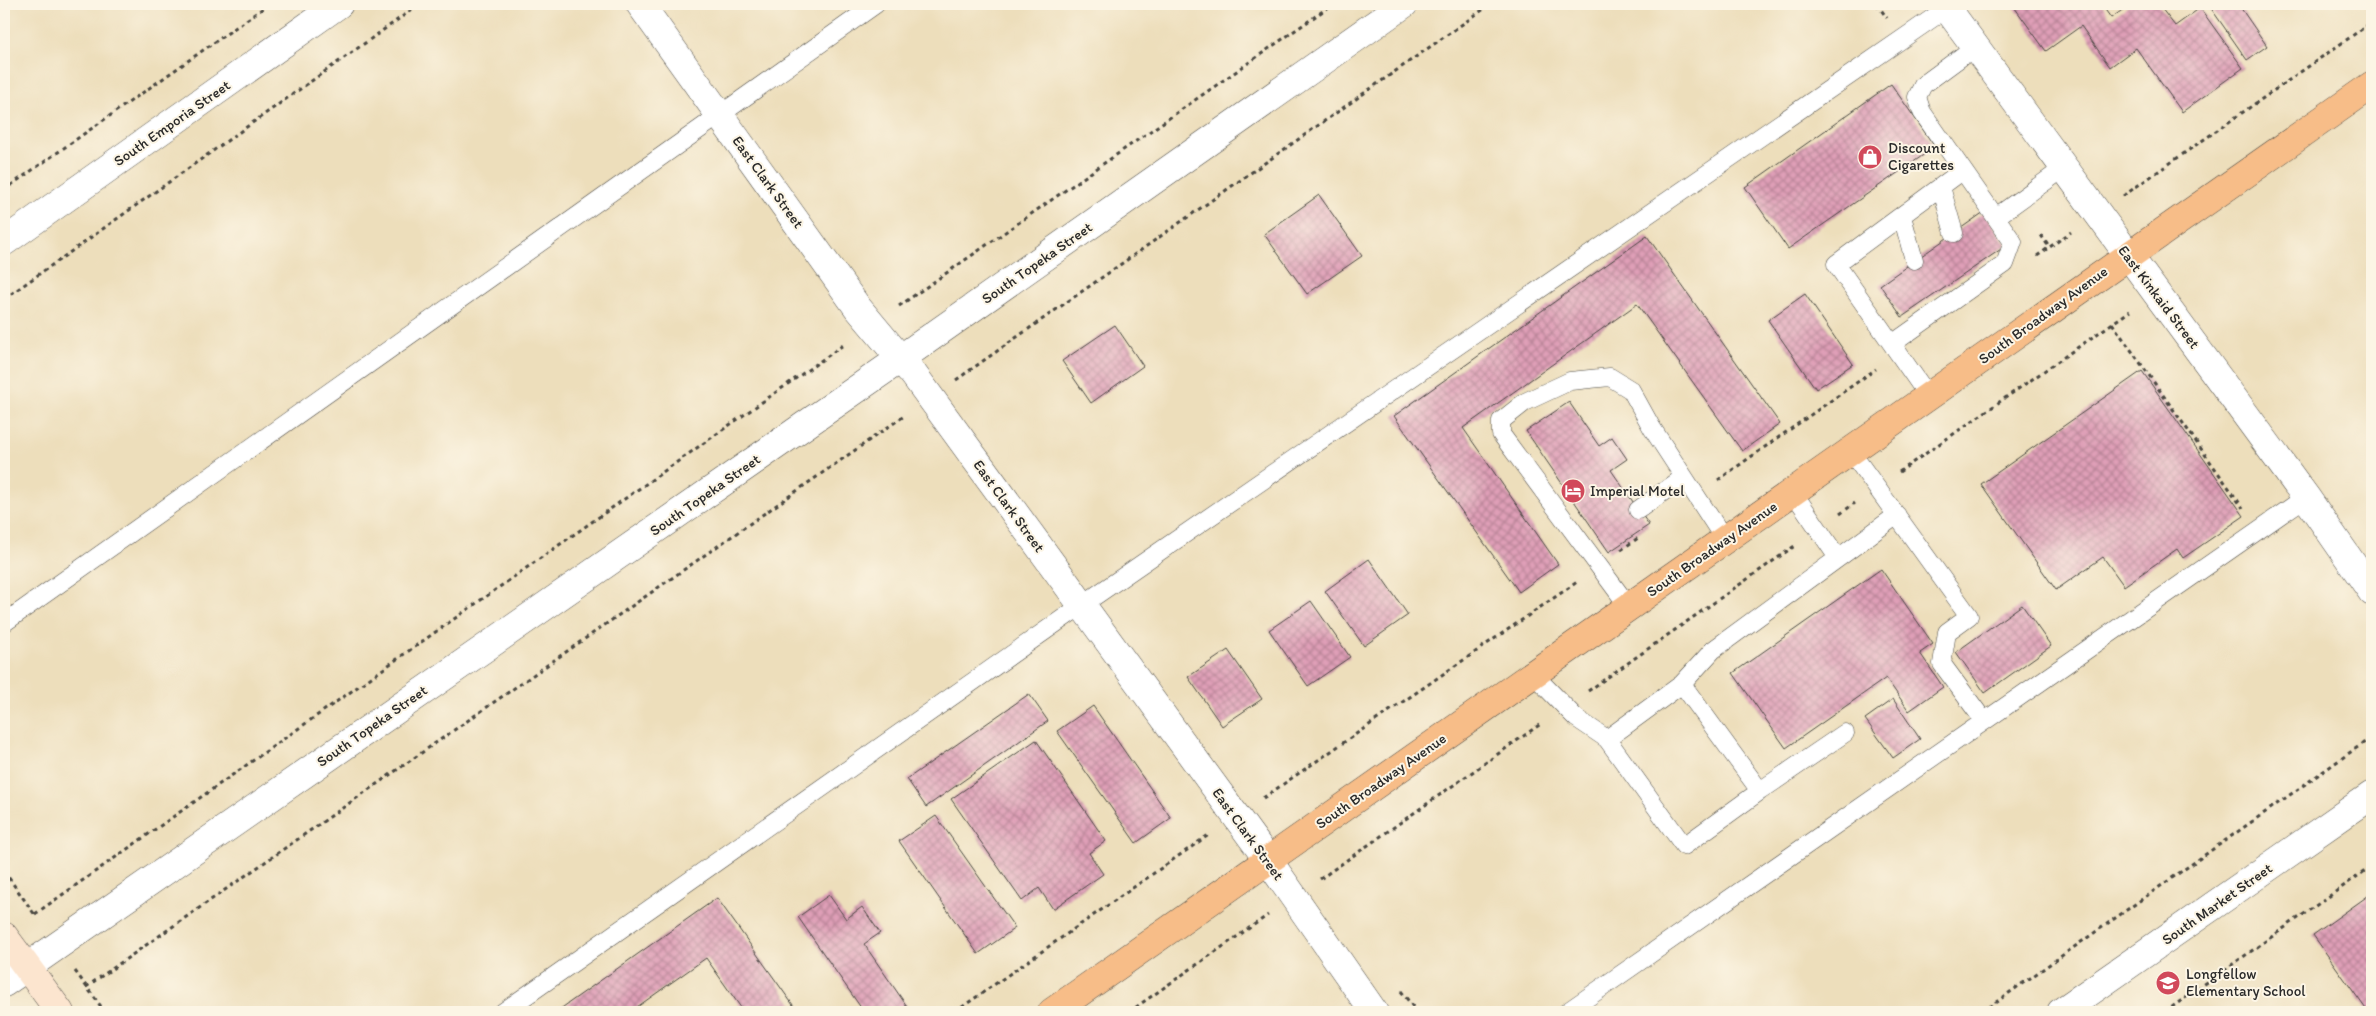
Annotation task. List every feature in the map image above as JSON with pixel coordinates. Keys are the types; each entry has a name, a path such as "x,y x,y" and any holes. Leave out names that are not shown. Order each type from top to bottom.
{"main road":[{"name":"South Broadway Avenue","path":"1052,1012 2372,85"}],"street":[{"name":"South Emporia Street","path":"4,242 340,4"},
{"name":"East Clark Street","path":"640,4 872,325 930,398 1268,860 1374,1012"},
{"name":"South Topeka Street","path":"4,983 900,359 1404,4"},
{"name":"East Kinkaid Street","path":"1948,5 2064,168 2306,497 2372,592"},
{"name":"South Market Street","path":"2061,1012 2372,795"},
{"path":"4,936 60,1012"}],"lane":[{"path":"4,623 876,4"},
{"path":"503,1012 1082,605 1948,5"},
{"path":"1892,344 1928,309 1967,281 2005,264 2013,242 1922,112 1917,98 1924,85 1976,46"},
{"path":"1996,217 2064,168"},
{"path":"1930,397 1836,264 1962,171"},
{"path":"1941,187 1954,232"},
{"path":"1902,216 1914,260"},
{"path":"1629,607 1593,543 1501,434 1501,421 1525,402 1570,381 1610,377 1631,390 1652,428 1725,540"},
{"path":"1851,452 1969,616 1947,632 1942,664 1984,721"},
{"path":"1638,510 1684,477"},
{"path":"1793,492 1838,558"},
{"path":"1567,1012 2306,497"},
{"path":"1607,739 1682,684 1713,650 1897,515"},
{"path":"1533,674 1576,718 1607,739 1684,846 1845,733"},
{"path":"1682,684 1760,791"}],"path":[{"path":"4,190 269,4"},
{"path":"4,300 420,4"},
{"path":"35,914 872,325 1333,4"},
{"path":"86,987 1491,4"},
{"path":"1129,1012 2129,311 2160,299"},
{"path":"2112,323 2259,530"},
{"path":"1982,1012 2372,737"},
{"path":"2165,1012 2372,866"}],"building":[{"path":"2012,4 2101,4 2111,18 2131,4 2158,4 2175,26 2200,8 2243,68 2182,112 2136,48 2110,67 2081,26 2046,51"},
{"path":"2208,4 2238,4 2267,46 2247,60"},
{"path":"1891,84 1935,147 1788,249 1745,187"},
{"path":"1319,195 1362,256 1307,294 1264,234"},
{"path":"1984,212 2007,245 1902,317 1880,285"},
{"path":"1647,236 1780,424 1742,451 1637,304 1463,428 1558,564 1519,592 1394,416"},
{"path":"1805,294 1853,364 1816,389 1768,320"},
{"path":"1115,325 1143,366 1091,403 1062,361"},
{"path":"2142,371 2244,516 2183,558 2177,549 2124,586 2103,557 2056,590 1981,484"},
{"path":"1569,402 1599,446 1612,437 1627,459 1611,470 1649,525 1609,552 1526,431"},
{"path":"1369,559 1408,615 1364,646 1325,591"},
{"path":"1881,569 1933,644 1920,653 1943,687 1909,711 1886,678 1786,748 1733,673"},
{"path":"1311,601 1350,657 1308,686 1269,630"},
{"path":"2022,605 2051,646 1985,693 1956,652"},
{"path":"1228,650 1262,699 1222,726 1188,677"},
{"path":"1029,694 1048,721 926,807 907,779"},
{"path":"1893,699 1920,739 1893,758 1865,719"},
{"path":"1093,706 1171,818 1136,843 1057,731"},
{"path":"1036,740 1106,841 1089,853 1103,874 1053,909 1039,888 1022,901 951,799"},
{"path":"936,816 1015,928 978,954 899,841"},
{"path":"2372,893 2372,1012 2368,1012 2313,935"},
{"path":"829,895 846,919 862,907 880,933 864,944 911,1012 864,1012 798,917"},
{"path":"717,898 798,1012 744,1012 706,958 630,1012 556,1012"}],"place":[{"name":"Discount Cigarettes","path":"1870,157"},
{"name":"Imperial Motel","path":"1573,491"},
{"name":"Longfellow Elementary School","path":"2168,983"}]}
